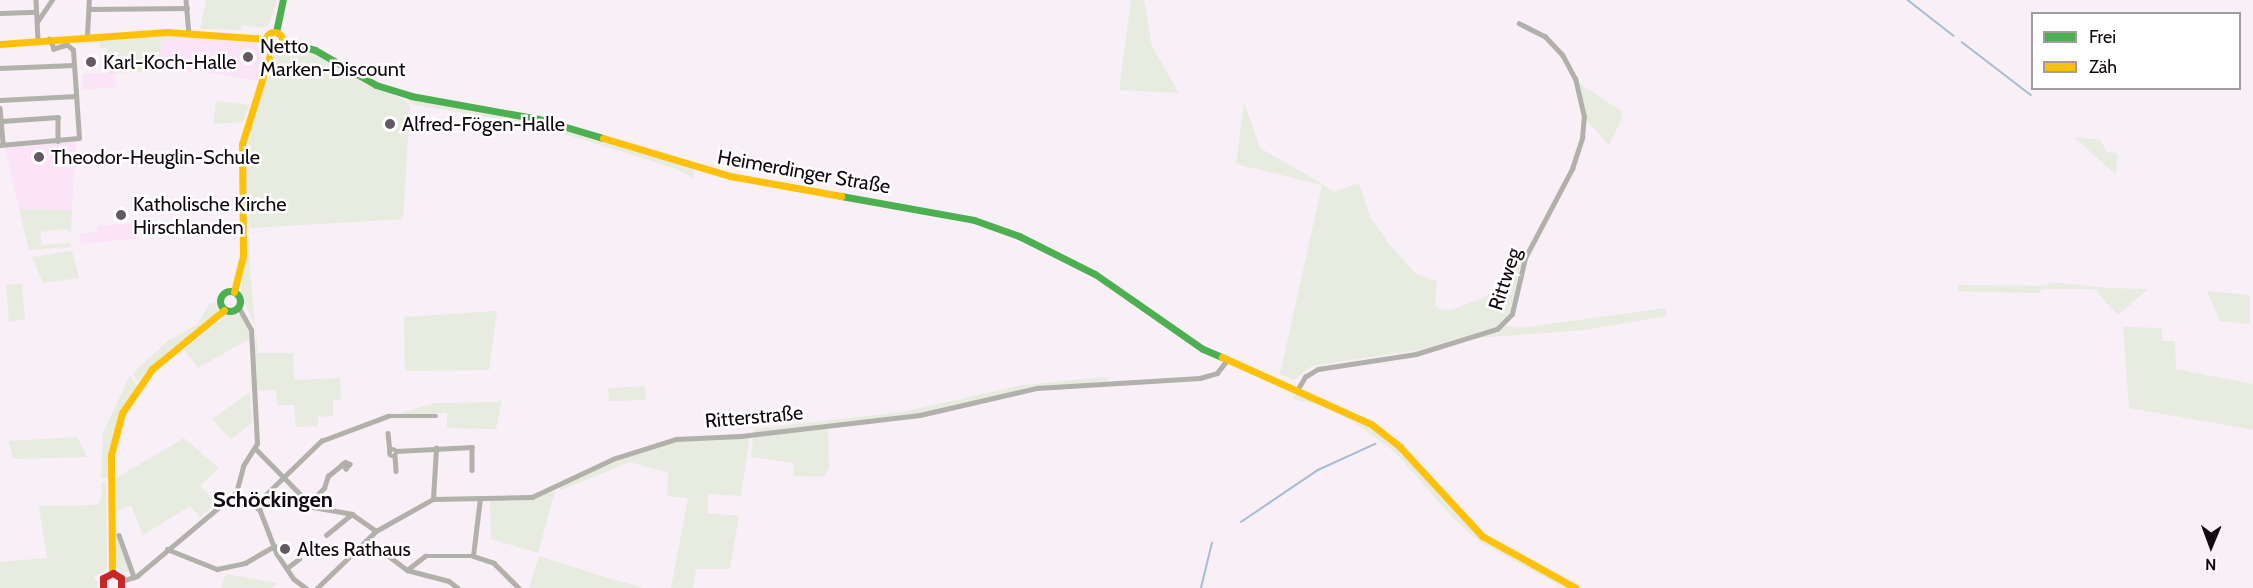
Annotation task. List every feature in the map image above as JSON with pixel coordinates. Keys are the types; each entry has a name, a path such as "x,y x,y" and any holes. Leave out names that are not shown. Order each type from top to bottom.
{"main road":[{"path":"0,44 87,36 189,32 266,39 276,32 283,0"},
{"path":"234,292 243,255 242,144 272,48 282,41 276,32"},
{"path":"266,39 272,48"},
{"name":"Heimerdinger Straße","path":"282,41 315,50 376,85 411,96 539,118 730,176 993,225 1094,273 1186,338 1227,360 1348,411 1380,431 1482,536 1576,588"},
{"path":"121,585 112,573 111,455 122,413 152,369 207,327 224,310 238,307 240,299 234,292"},
{"path":"224,310 222,296 234,292"},
{"path":"103,588 103,578 112,573"}],"street":[{"path":"36,0 38,40"},
{"path":"36,23 52,0"},
{"path":"87,36 89,0"},
{"path":"186,0 189,32"},
{"path":"89,9 187,8"},
{"path":"0,13 36,12"},
{"name":"Rittweg","path":"1298,389 1305,377 1318,369 1416,354 1497,329 1512,314 1525,258 1572,169 1582,138 1584,117 1575,79 1562,55 1545,37 1519,24"},
{"path":"0,108 1,145 79,138 72,47 54,49 49,39"},
{"path":"0,68 74,65"},
{"path":"0,100 76,96"},
{"path":"2,121 58,117 58,141"},
{"path":"121,585 134,577 236,493 243,466 256,449 251,330 238,307"},
{"name":"Ritterstraße","path":"317,588 369,541 376,531 433,499 532,497 602,463 676,439 741,436 920,416 1037,388 1200,378 1216,373 1227,360"},
{"path":"256,504 321,441 388,416 436,416"},
{"path":"387,433 394,453 396,471"},
{"path":"394,453 472,447 472,470"},
{"path":"433,499 436,448"},
{"path":"256,449 309,503 321,510 352,514 376,531"},
{"path":"309,503 324,488 328,476 342,464"},
{"path":"236,493 256,504 274,546 287,568 306,588"},
{"path":"473,556 480,498"},
{"path":"326,535 352,514"},
{"path":"119,535 134,577"},
{"path":"369,541 407,570 449,581 458,588"},
{"path":"167,549 217,569 245,563 274,546"},
{"path":"407,570 425,556 473,556 494,563 519,588"},
{"path":"287,568 299,559"}],"shaded area":[{"path":"206,0 277,0 269,25 261,28 243,25 241,30 200,29"},
{"path":"1131,0 1144,0 1152,47 1179,93 1119,90"},
{"path":"165,34 255,43 263,52 257,81 206,72 161,71 161,38"},
{"path":"165,34 205,36 205,43 203,39 161,38 160,71 109,73 107,48 100,48 99,43 76,44 71,40"},
{"path":"290,46 314,53 411,104 406,104 410,106 403,219 250,228 247,160 251,125 274,57"},
{"path":"115,73 117,87 81,90 83,74"},
{"path":"1579,83 1621,111 1622,118 1609,145 1588,122"},
{"path":"401,95 527,117 694,169 693,178 674,168 536,125 415,105"},
{"path":"216,101 249,105 243,122 213,124"},
{"path":"1244,102 1260,148 1334,192 1359,183 1370,217 1389,244 1416,274 1437,281 1435,305 1439,309 1451,310 1483,298 1498,288 1507,269 1510,248 1525,248 1510,313 1496,327 1419,350 1312,366 1294,380 1280,374 1322,185 1236,164"},
{"path":"2074,137 2100,140 2107,152 2117,153 2116,175"},
{"name":"Theodor-Heuglin-Schule","path":"76,140 72,210 19,209 5,148"},
{"path":"19,209 72,210 71,233 65,229 40,232 42,245 70,243 70,247 29,250"},
{"path":"140,222 139,238 82,244 80,241 80,234 97,232 97,226"},
{"path":"247,236 255,326 241,293"},
{"path":"72,251 79,278 43,283 32,257"},
{"path":"2051,282 2108,288 2148,289 2118,315 2094,289 2042,289 2039,293 1957,291 1959,285 2045,286"},
{"path":"22,284 25,319 9,322 6,285"},
{"path":"2207,291 2250,295 2250,324 2220,321"},
{"path":"215,302 218,310 214,317 164,355 137,382 133,374 140,366 169,340 197,325 210,303"},
{"path":"1666,308 1666,316 1584,330 1477,338 1505,326 1521,328"},
{"path":"497,311 489,370 405,371 404,317"},
{"path":"230,313 241,314 250,326 249,339 198,368 184,350"},
{"path":"2123,327 2162,328 2162,341 2175,341 2176,369 2253,384 2253,430 2129,408"},
{"path":"256,332 258,353 293,353 294,380 340,378 341,399 333,400 333,416 318,417 318,426 296,427 294,405 277,405 276,390 254,391"},
{"path":"130,375 137,386 116,430 110,479 101,478 103,433"},
{"path":"1107,377 1108,381 1029,388 937,410 828,426 829,469 822,477 793,476 794,463 751,457 754,429 902,412 1023,385"},
{"path":"645,386 646,400 609,401 608,388"},
{"path":"1298,389 1356,416 1409,456 1489,540 1576,588 1564,588 1480,542 1452,517 1395,452 1351,420 1320,405 1293,399"},
{"path":"250,392 252,423 231,439 212,419"},
{"path":"502,398 496,429 447,428 447,413 388,416 436,403 498,402"},
{"path":"750,435 741,496 710,494 708,498 708,513 739,516 730,569 696,569 693,588 671,588 688,498 667,496 668,473 630,462 561,490 558,485 671,440 703,437 704,444 704,437"},
{"path":"77,437 87,457 13,459 9,441"},
{"path":"184,438 219,468 200,486 217,503 200,517 190,506 143,535 131,505 115,512 117,535 130,573 123,572 115,566 113,480"},
{"path":"106,481 107,569 93,578 98,582 97,588 0,588 0,562 47,558 39,506 97,505 101,500 102,482"},
{"path":"555,491 538,553 491,539 490,500 519,501"},
{"path":"539,556 608,578 644,588 529,588"},
{"path":"226,574 277,583 272,588 221,588"}],"waterway":[{"path":"1908,0 1954,36"},
{"path":"1962,42 2031,95"},
{"path":"1241,522 1318,470 1375,444"},
{"path":"1201,588 1212,543"}],"traffic: fast":[{"path":"276,32 283,0"},
{"path":"282,41 315,50 376,85 411,96 539,119 603,138"},
{"path":"841,196 974,220 1019,236 1095,274 1203,349 1222,357"},
{"path":"230,291 237,294 240,301 237,308 230,311 223,308 220,301 223,294 230,291"}],"traffic: slow":[{"path":"0,44 167,32 266,39"},
{"path":"271,32 277,32 282,40 280,46 271,48 266,43 266,37 271,32"},
{"path":"234,292 243,255 242,144 272,48"},
{"path":"603,138 730,176 841,196"},
{"path":"112,573 111,455 122,413 152,369 224,310"},
{"path":"1222,357 1371,424 1400,447 1482,536 1576,588"}],"traffic: jam":[{"path":"103,588 103,578 113,573 121,578 121,588"}],"place":[{"name":"Netto Marken-Discount","path":"248,57"},
{"name":"Karl-Koch-Halle","path":"91,62"},
{"name":"Alfred-Fögen-Halle","path":"390,124"},
{"name":"Theodor-Heuglin-Schule","path":"39,157"},
{"name":"Katholische Kirche Hirschlanden","path":"121,215"},
{"name":"Altes Rathaus","path":"285,549"}],"district":[{"name":"Schöckingen","path":"273,500"}]}
